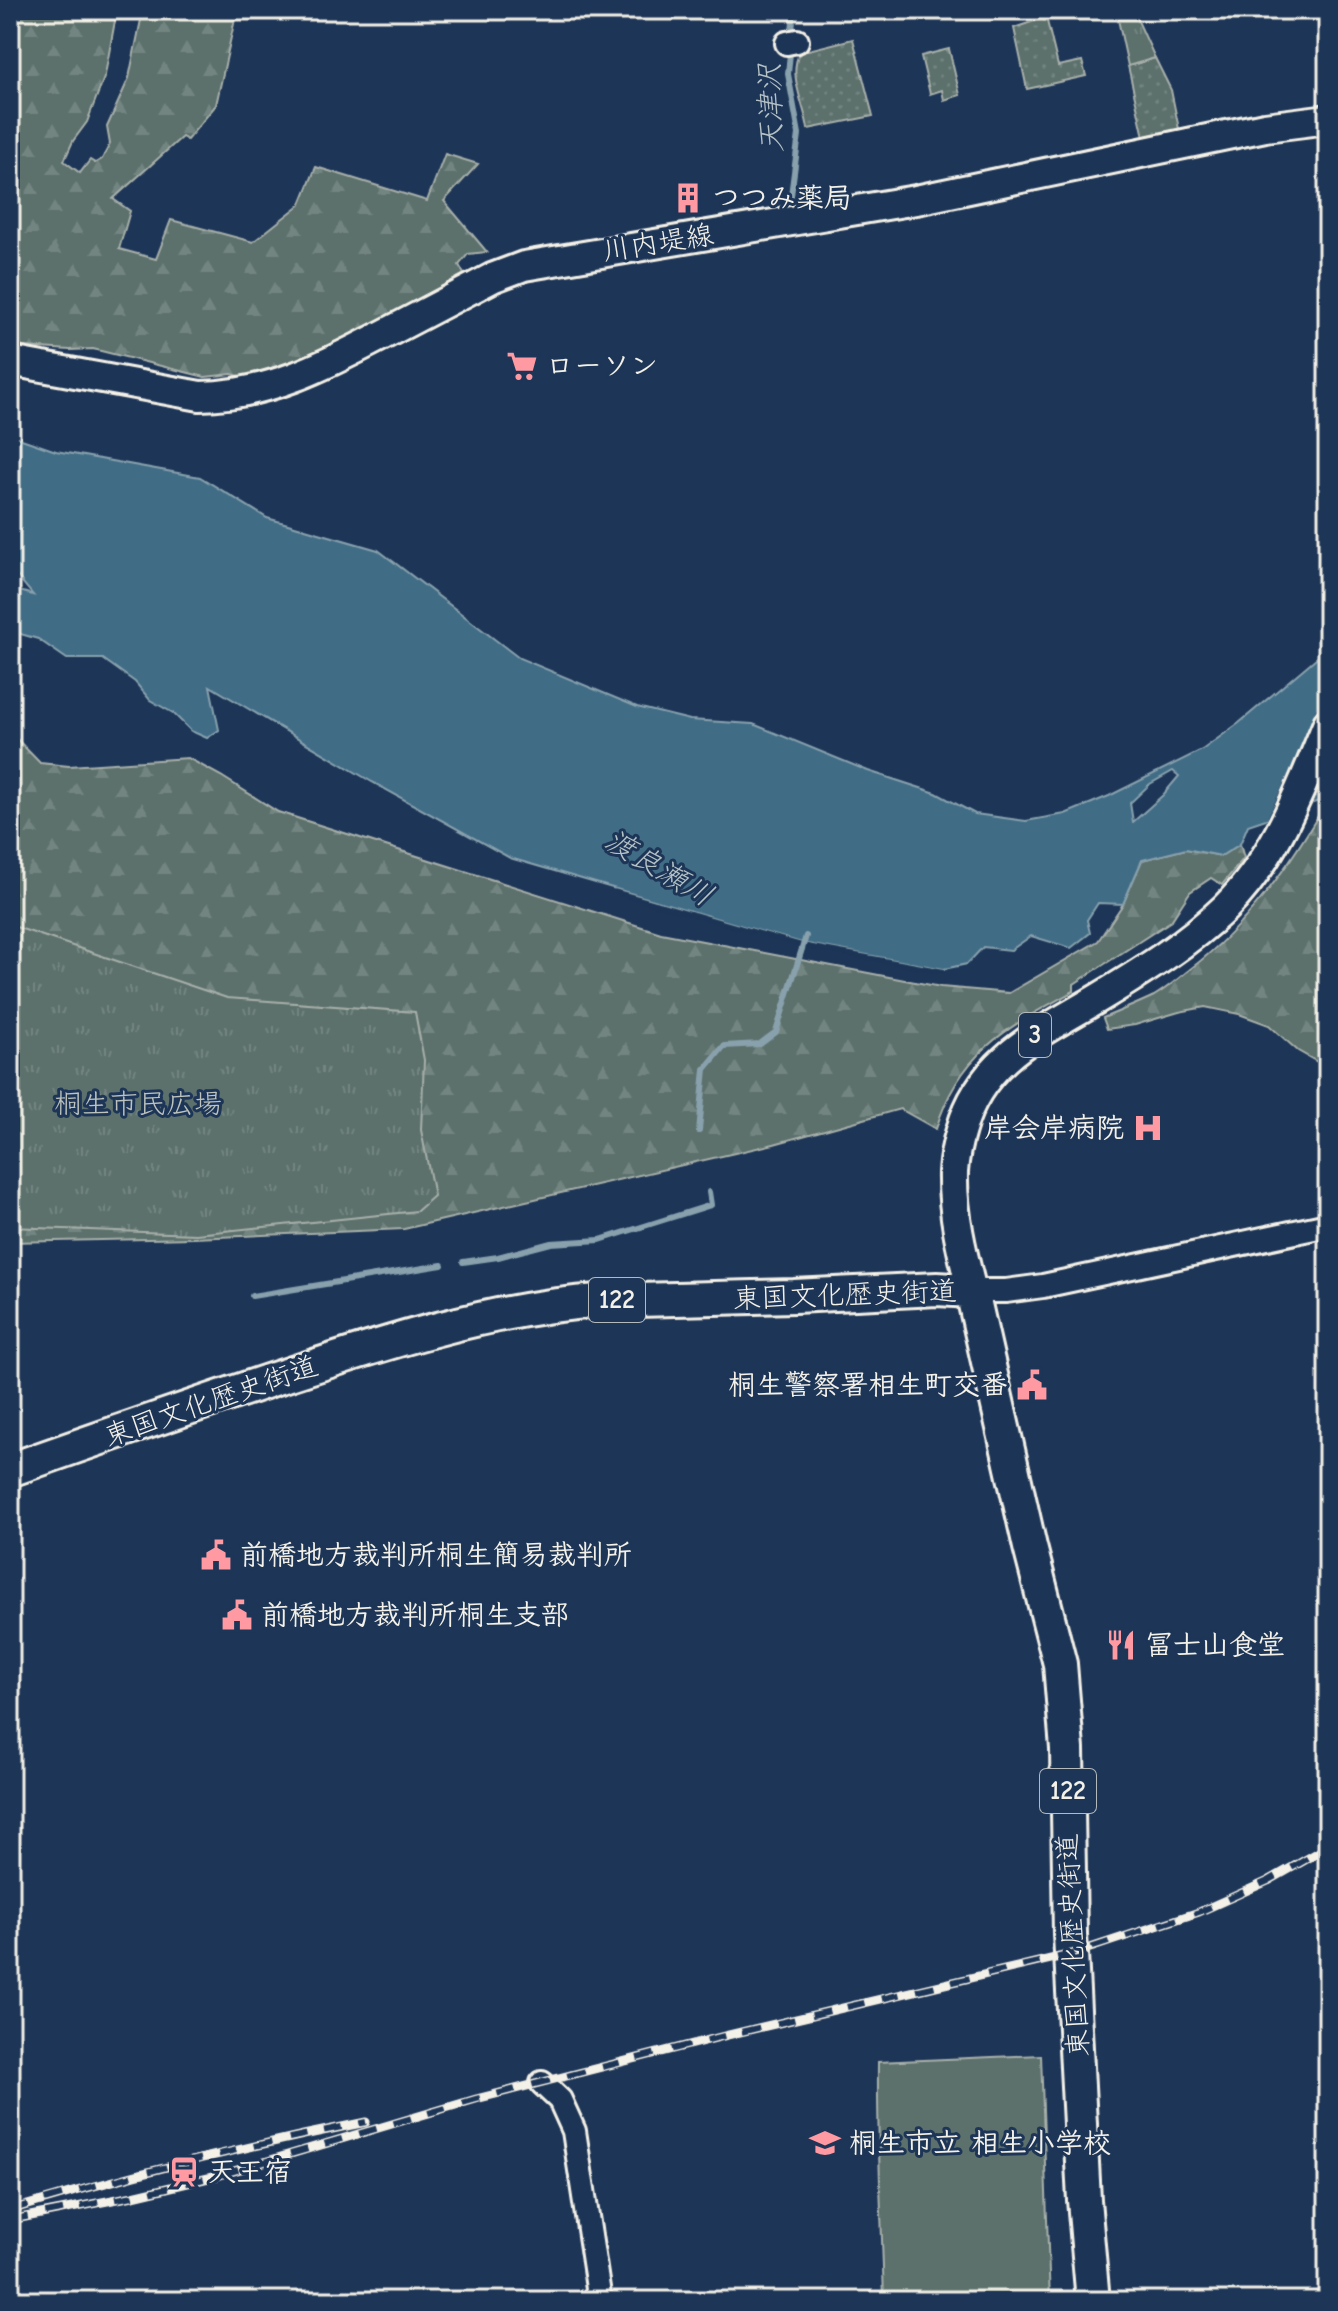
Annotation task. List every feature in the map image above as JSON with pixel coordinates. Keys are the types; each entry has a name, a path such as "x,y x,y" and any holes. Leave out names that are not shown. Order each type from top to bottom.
{"highway":[{"name":"東国文化歴史街道","path":"10,1470 358,1351 512,1313 598,1301 937,1289 972,1291 1060,1664 1067,1749 1070,1934 1084,2200 1093,2301"}],"main road":[{"name":"川内堤線","path":"10,361 200,396 228,395 263,388 310,371 492,278 524,266 903,203 1265,127 1328,119"},
{"name":"3","path":"972,1291 954,1196 953,1168 963,1121 981,1085 1009,1054 1029,1039 1153,964 1199,932 1228,905 1262,864 1292,809 1328,723"}],"street":[{"path":"972,1291 1043,1286 1328,1225"},
{"path":"542,2083 560,2100 574,2131 600,2301"}],"green space":[{"path":"10,10 117,10 105,75 87,122 73,141 64,161 80,173 90,160 95,163 102,159 110,144 107,127 129,78 143,10 237,10 216,105 187,140 182,137 113,199 130,211 119,249 156,259 171,220 253,242 301,204 316,167 427,201 445,154 478,164 444,201 487,252 468,254 459,265 464,274 330,349 250,379 232,374 205,377 93,349 10,346"},
{"path":"1116,10 1133,10 1155,58 1128,66"},
{"path":"1046,17 1058,66 1082,61 1086,76 1027,89 1014,28"},
{"path":"853,39 873,116 808,129 796,80 796,61 800,52"},
{"path":"949,49 960,95 944,100 942,90 930,94 921,56"},
{"path":"1155,58 1171,90 1179,129 1144,137 1128,66"},
{"path":"10,734 40,763 69,766 188,758 278,812 661,933 941,987 1009,993 1098,941 1123,904 1142,860 1186,849 1221,856 1240,844 1244,858 1222,885 1211,878 1190,892 1171,921 1074,984 1074,991 1007,1030 989,1045 958,1080 936,1129 900,1109 774,1144 404,1229 10,1242"},
{"path":"1328,799 1328,1068 1298,1051 1269,1025 1239,1014 1205,1007 1107,1029 1103,1018 1158,993 1231,933 1283,870"},
{"name":"桐生市民広場","path":"10,925 227,998 415,1012 424,1060 421,1130 434,1196 417,1211 196,1234 10,1227"},
{"path":"1041,2055 1050,2301 884,2301 878,2062"}],"water":[{"name":"渡良瀬川","path":"10,435 56,451 200,477 267,518 378,550 519,658 637,707 690,720 753,724 868,771 936,793 975,814 1026,821 1065,814 1202,750 1328,648 1328,798 1248,825 1240,844 1221,856 1186,849 1142,860 1123,904 1098,903 1087,920 1090,933 1071,948 1031,936 1011,950 983,947 967,964 944,969 802,943 510,858 372,782 210,686 219,730 207,738 191,731 173,713 150,700 135,682 103,659 67,659 38,639 10,631 10,588 33,595 10,572","holes":["1173,771 1179,776 1163,795 1133,822 1130,803 1150,784"]}],"pier":[{"path":"1328,681 1328,767 1311,808 1265,823 1296,758"},
{"path":"614,889 802,943 944,969 943,973 801,947 620,895"}],"waterway":[{"name":"天津沢","path":"790,203 799,134 788,74 794,10"},
{"path":"699,1131 705,1069 724,1046 760,1044 776,1032 806,936"},
{"path":"463,1262 498,1257 551,1243 600,1240 711,1205 709,1192"},
{"path":"252,1296 442,1265"}],"railway":[{"path":"10,2220 217,2176 476,2099 728,2035 1072,1954 1199,1912 1268,1881 1328,1847"},
{"path":"10,2210 187,2162 366,2122"}],"place":[{"name":"つつみ薬局","path":"688,198"},
{"name":"ローソン","path":"522,366"},
{"name":"岸会岸病院","path":"1148,1128"},
{"name":"桐生警察署相生町交番","path":"1032,1385"},
{"name":"前橋地方裁判所桐生簡易裁判所","path":"216,1555"},
{"name":"前橋地方裁判所桐生支部","path":"237,1615"},
{"name":"冨士山食堂","path":"1121,1645"},
{"name":"桐生市立 相生小学校","path":"825,2143"},
{"name":"天王宿","path":"184,2172"}]}
